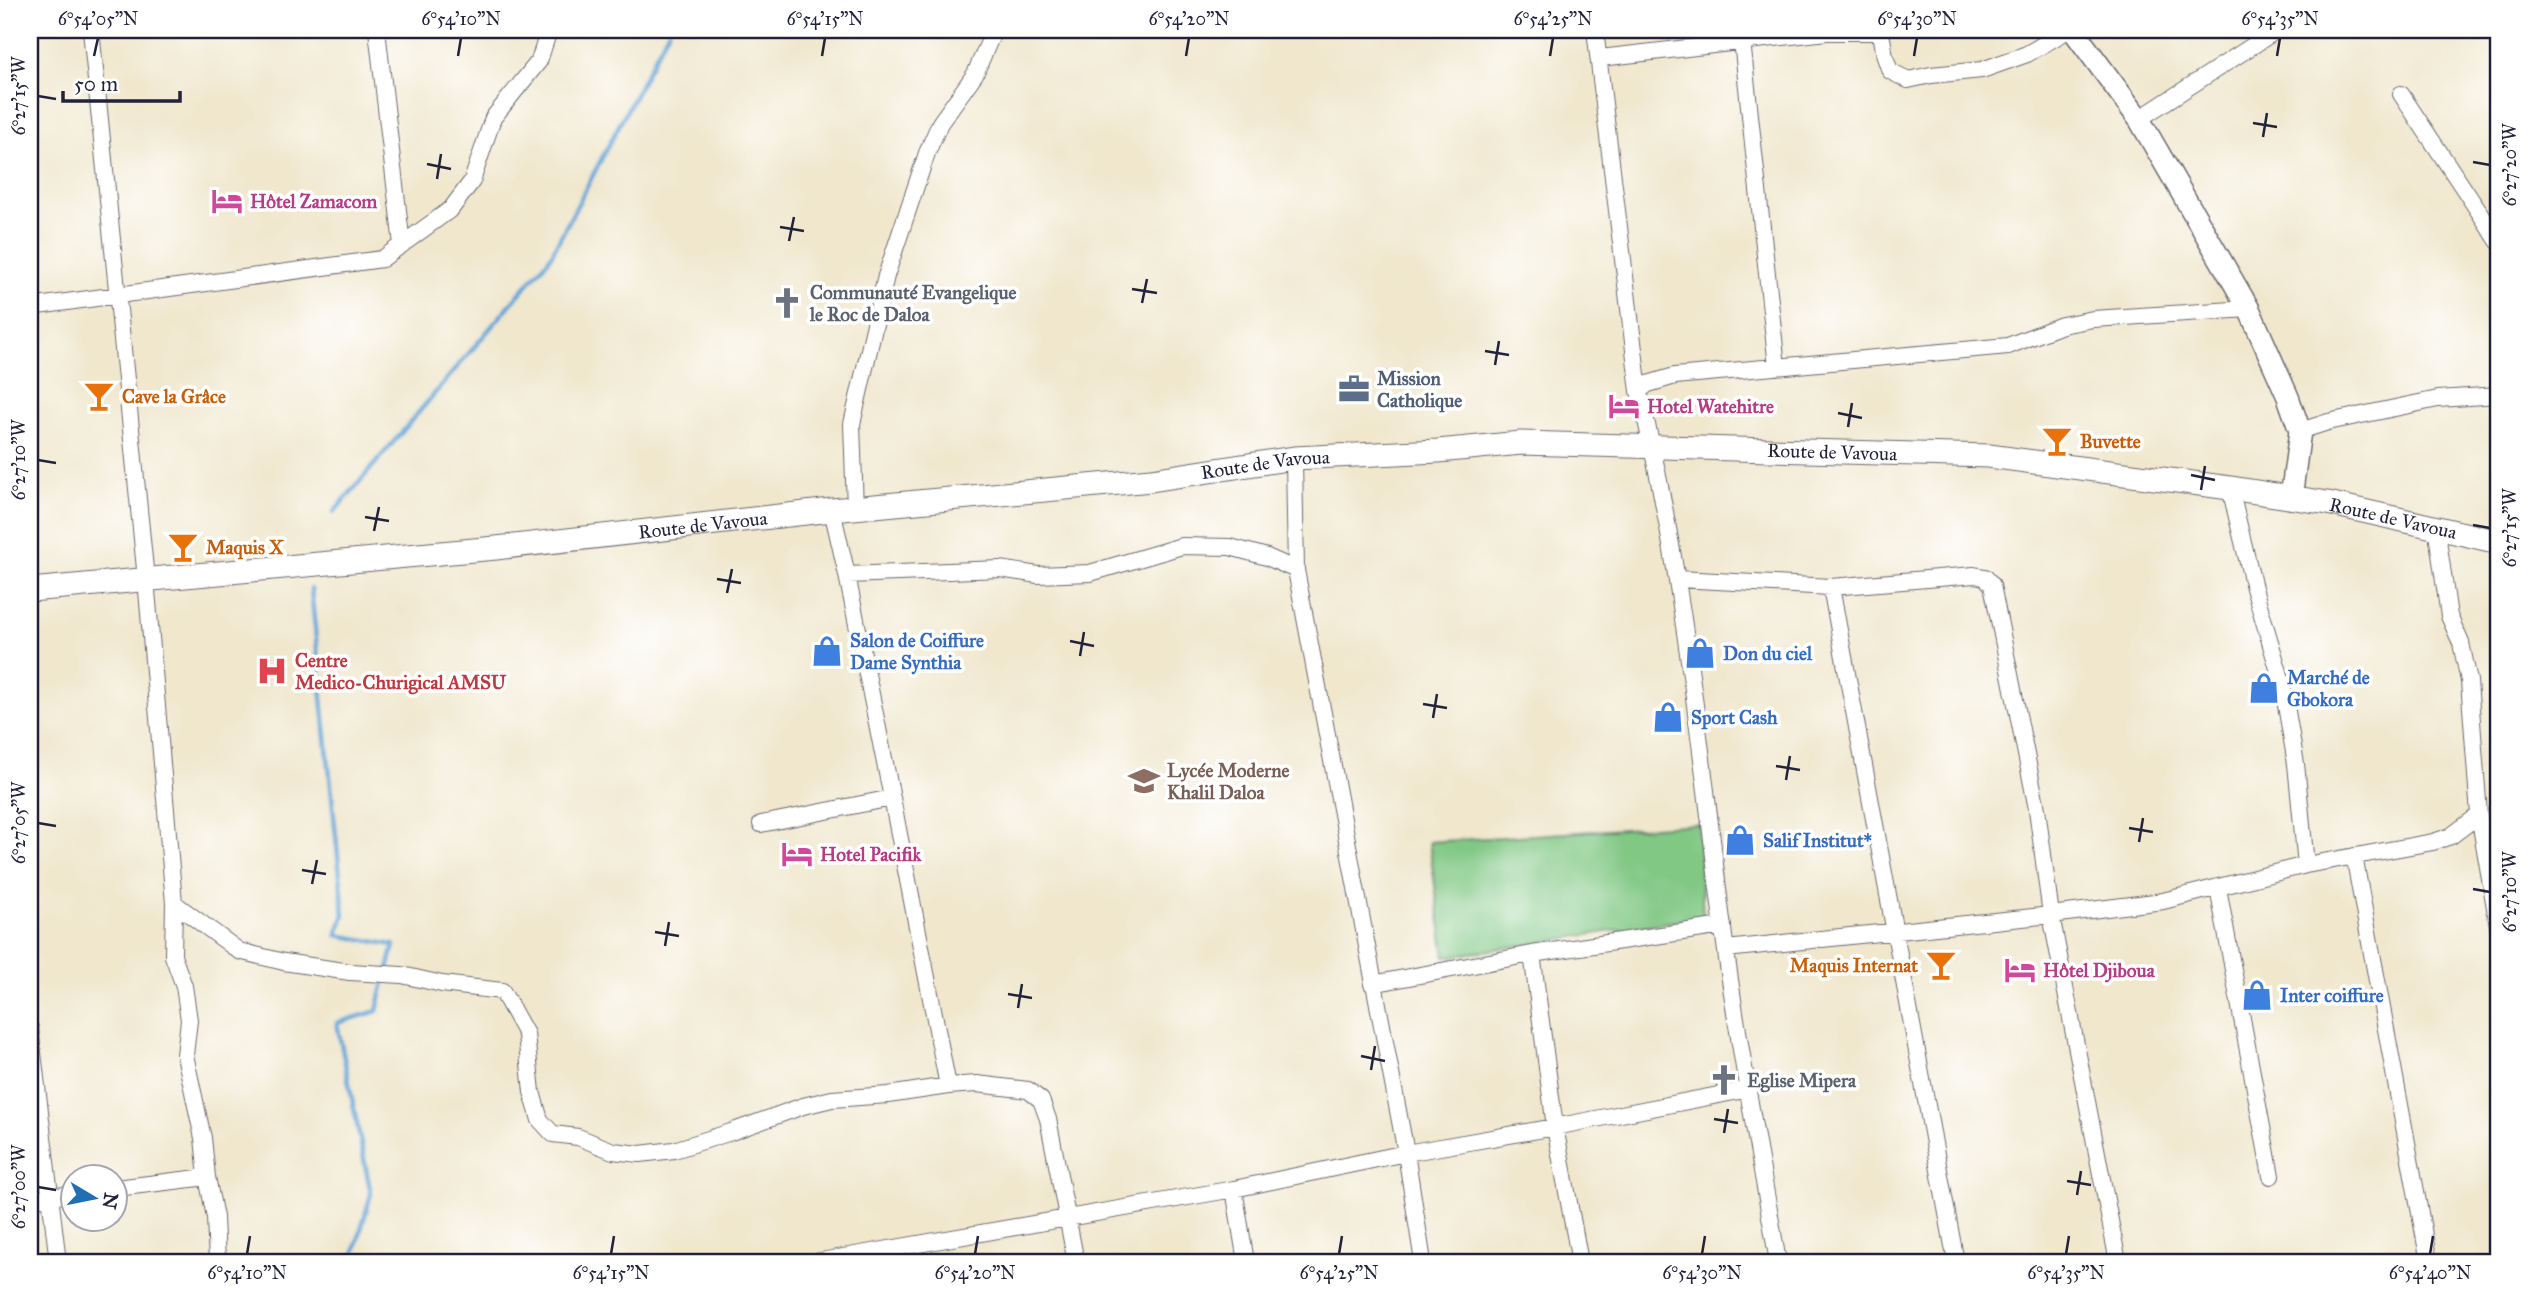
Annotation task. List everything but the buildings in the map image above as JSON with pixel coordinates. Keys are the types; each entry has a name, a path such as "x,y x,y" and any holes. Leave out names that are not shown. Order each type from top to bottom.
{"main road":[{"name":"Route de Vavoua","path":"30,590 496,548 843,509 1151,480 1294,458 1437,451 1521,443 1989,456 2328,503 2499,542"}],"street":[{"path":"90,30 146,579 174,903 173,956 184,986 189,1020 185,1055 203,1138 215,1217 217,1262"},
{"path":"377,30 402,245"},
{"path":"30,307 382,259 451,209 472,181 493,118 539,61 549,30"},
{"path":"948,1086 848,575 843,509 852,424 886,276 940,122 975,74 994,30"},
{"path":"1595,30 1639,391 1678,579 1726,949 1778,1262"},
{"path":"1600,58 1827,32 1881,31 1890,71 1908,80 1982,70 2027,54 2071,30 2139,119 2249,309 2300,431 2291,498"},
{"path":"2139,119 2277,30"},
{"path":"1742,41 1777,367"},
{"path":"2401,94 2499,242"},
{"path":"1639,391 1648,384 1675,376 2008,346 2062,325 2093,319 2249,309"},
{"path":"2300,431 2328,422 2438,399 2499,395"},
{"path":"1294,458 1296,570 1423,1262"},
{"path":"2230,488 2283,690 2296,764 2306,865"},
{"path":"2436,526 2449,616 2461,643 2469,681 2479,815 2499,931"},
{"path":"848,575 1000,569 1038,575 1090,573 1182,546 1230,547 1267,557 1296,570"},
{"path":"1678,579 1831,587 1974,575 1985,576 1992,585 2037,809 2051,915 2118,1262"},
{"path":"1831,587 1956,1262"},
{"path":"761,824 892,798"},
{"path":"1726,949 2163,901 2306,865 2451,836 2479,815"},
{"path":"2354,856 2429,1262"},
{"path":"2218,888 2271,1177"},
{"path":"174,903 239,951 323,968 402,975 442,984 502,991 526,1034 532,1092 540,1120 554,1134 578,1137 613,1151 640,1154 674,1150 803,1106 832,1099 977,1084 1028,1090 1041,1100 1069,1218 1076,1262"},
{"path":"1372,984 1532,954 1723,926"},
{"path":"1532,954 1555,1127 1580,1262"},
{"path":"30,1028 58,1262"},
{"path":"815,1262 1234,1189 1405,1153 1555,1127 1749,1088"},
{"path":"130,1186 207,1177"},
{"path":"1234,1189 1245,1262"},
{"path":"30,1199 60,1196"}],"green space":[{"path":"1698,824 1703,917 1445,957 1429,842"}],"waterway":[{"path":"334,512 549,259 669,30"},
{"path":"311,589 344,915 337,935 394,945 388,970"},
{"path":"352,1262 371,1194 337,1023 377,1011 385,978"}],"place":[{"name":"Hôtel Zamacom","path":"227,201"},
{"name":"Communauté Evangelique le Roc de Daloa","path":"787,303"},
{"name":"Mission Catholique","path":"1354,389"},
{"name":"Cave la Grâce","path":"99,396"},
{"name":"Hotel Watehitre","path":"1624,406"},
{"name":"Buvette","path":"2057,441"},
{"name":"Maquis X","path":"183,547"},
{"name":"Salon de Coiffure Dame Synthia","path":"827,651"},
{"name":"Don du ciel","path":"1700,653"},
{"name":"Centre Medico-Churigical AMSU","path":"272,671"},
{"name":"Marché de Gbokora","path":"2264,688"},
{"name":"Sport Cash","path":"1668,717"},
{"name":"Lycée Moderne Khalil Daloa","path":"1144,781"},
{"name":"Salif Institut*","path":"1740,840"},
{"name":"Hotel Pacifik","path":"797,854"},
{"name":"Maquis Internat","path":"1941,965"},
{"name":"Hôtel Djiboua","path":"2020,970"},
{"name":"Inter coiffure","path":"2257,995"},
{"name":"Eglise Mipera","path":"1724,1080"}]}
